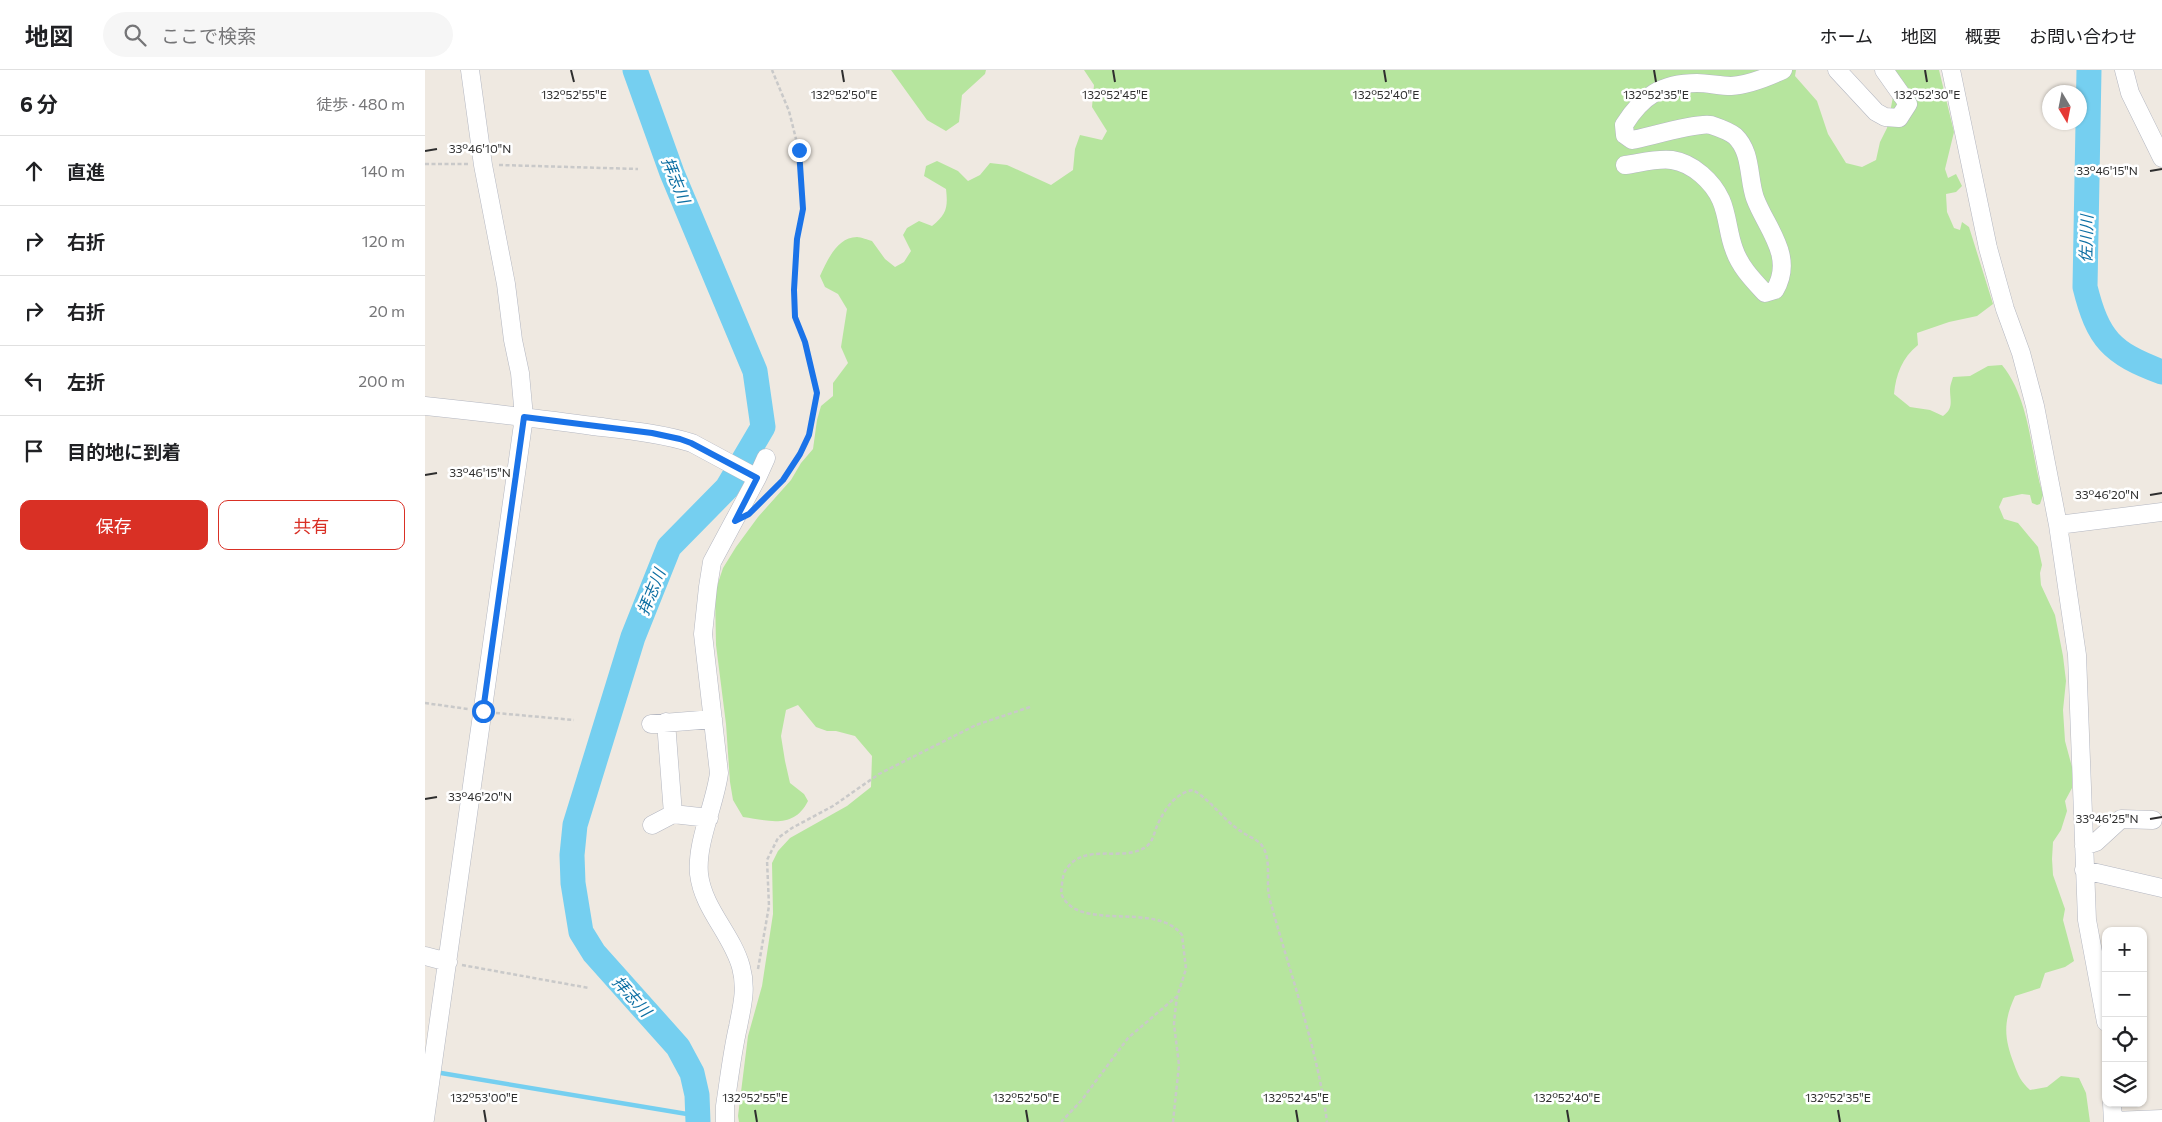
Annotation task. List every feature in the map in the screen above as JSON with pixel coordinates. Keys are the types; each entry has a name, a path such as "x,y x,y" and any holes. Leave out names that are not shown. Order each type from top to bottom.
{"street":[{"path":"425,1119 524,417 520,373 513,340 506,284 483,165 470,70"},
{"path":"1625,165 1669,160 1680,162 1696,171 1710,183 1721,201 1734,250 1744,269 1765,293 1775,290 1782,278 1783,265 1774,234 1755,198 1745,152 1735,135 1709,124 1632,140 1625,135 1624,125 1635,107 1658,90 1695,83 1733,86 1769,77 1783,70"},
{"path":"1837,70 1877,112 1885,117 1899,118 1908,104 1884,70"},
{"path":"1951,70 1988,248 2005,309 2021,353 2035,406 2058,525 2077,655 2087,920 2105,1017"},
{"path":"2124,70 2133,101 2162,158"},
{"path":"425,406 652,433 686,441 755,476"},
{"path":"725,1122 725,1106 745,992 741,968 735,950 702,889 699,860 719,773 703,634 713,562 755,476 766,458"},
{"path":"2058,525 2162,512"},
{"path":"673,814 658,723 713,719"},
{"path":"652,825 673,814 709,818"},
{"path":"2083,846 2096,842 2121,819 2153,820"},
{"path":"2085,870 2162,888"},
{"path":"425,956 448,962"},
{"path":"2112,1107 2113,1121 2162,1119"}],"path":[{"path":"763,500 783,480 800,454 809,435 817,393 805,342 795,317 794,290 797,239 803,209 799,150 789,111 772,70"},
{"path":"425,164 638,169"},
{"path":"745,992 759,967 769,906 767,860 771,848 778,838 791,828 833,806 879,774 976,725 1030,707"},
{"path":"1173,1122 1179,1065 1174,1024 1177,997 1186,969 1182,935 1178,929 1169,923 1147,918 1090,913 1077,910 1068,904 1061,893 1065,871 1073,862 1083,856 1097,852 1130,852 1147,846 1152,840 1158,824 1176,796 1184,791 1193,790 1201,795 1240,832 1256,840 1263,847 1267,860 1269,898 1289,960 1311,1045 1327,1122"},
{"path":"448,962 589,988"},
{"path":"1061,1122 1081,1101 1128,1038 1177,997"}],"green space":[{"path":"891,70 986,70 985,74 962,95 959,122 946,131 927,120"},
{"path":"1084,70 1796,70 1795,76 1817,101 1828,134 1846,163 1862,167 1876,160 1880,142 1887,128 1897,76 1895,70 1939,70 1954,132 1945,169 1948,178 1956,174 1962,186 1956,192 1946,194 1947,212 1954,228 1960,230 1962,222 1969,227 1993,304 1977,316 1949,322 1917,333 1918,345 1908,355 1901,367 1896,380 1894,394 1910,407 1930,410 1943,416 1950,407 1950,388 1953,377 1970,376 1988,366 2002,365 2012,379 2019,395 2029,428 2043,495 2040,504 2032,503 2030,495 2022,494 2003,498 1999,507 2004,519 2018,523 2038,547 2042,565 2040,573 2041,585 2055,615 2063,656 2066,681 2063,710 2065,741 2072,767 2072,788 2065,801 2067,811 2061,830 2053,842 2052,859 2053,875 2065,909 2063,920 2074,961 2065,967 2045,973 2040,988 2015,996 2008,1014 2006,1030 2008,1046 2017,1072 2030,1090 2047,1087 2061,1076 2079,1078 2086,1093 2090,1122 739,1122 738,1116 748,1036 762,986 773,914 772,863 778,851 790,838 847,806 871,787 872,756 855,736 816,727 798,705 786,710 781,736 790,783 804,794 808,801 796,816 780,821 743,817 733,800 730,782 726,724 716,645 715,592 723,568 736,547 758,517 791,480 801,463 813,449 821,406 833,396 833,383 848,363 841,347 847,309 838,294 825,287 820,276 838,245 850,238 859,237 872,241 885,259 895,267 904,262 911,251 903,235 907,228 919,221 932,226 944,214 947,201 946,189 924,176 926,166 937,161 958,171 968,181 980,175 990,163 1007,165 1051,185 1073,170 1075,149 1080,135 1102,140 1107,131 1092,107 1094,85"}],"waterway":[{"name":"拝志川","path":"635,70 672,173 755,371 763,427 727,488 669,547 633,637 575,825 572,855 573,883 581,932 594,953 678,1047 692,1073 697,1095 698,1122"},
{"name":"佐川川","path":"2089,70 2085,287 2095,320 2109,342 2130,358 2162,372"},
{"path":"441,1073 699,1116"}],"route":[{"path":"483,711 524,417 652,433 691,443 757,478 735,521 749,514 783,480 800,454 809,435 817,393 805,342 795,317 794,290 797,239 803,209 799,150"}]}
